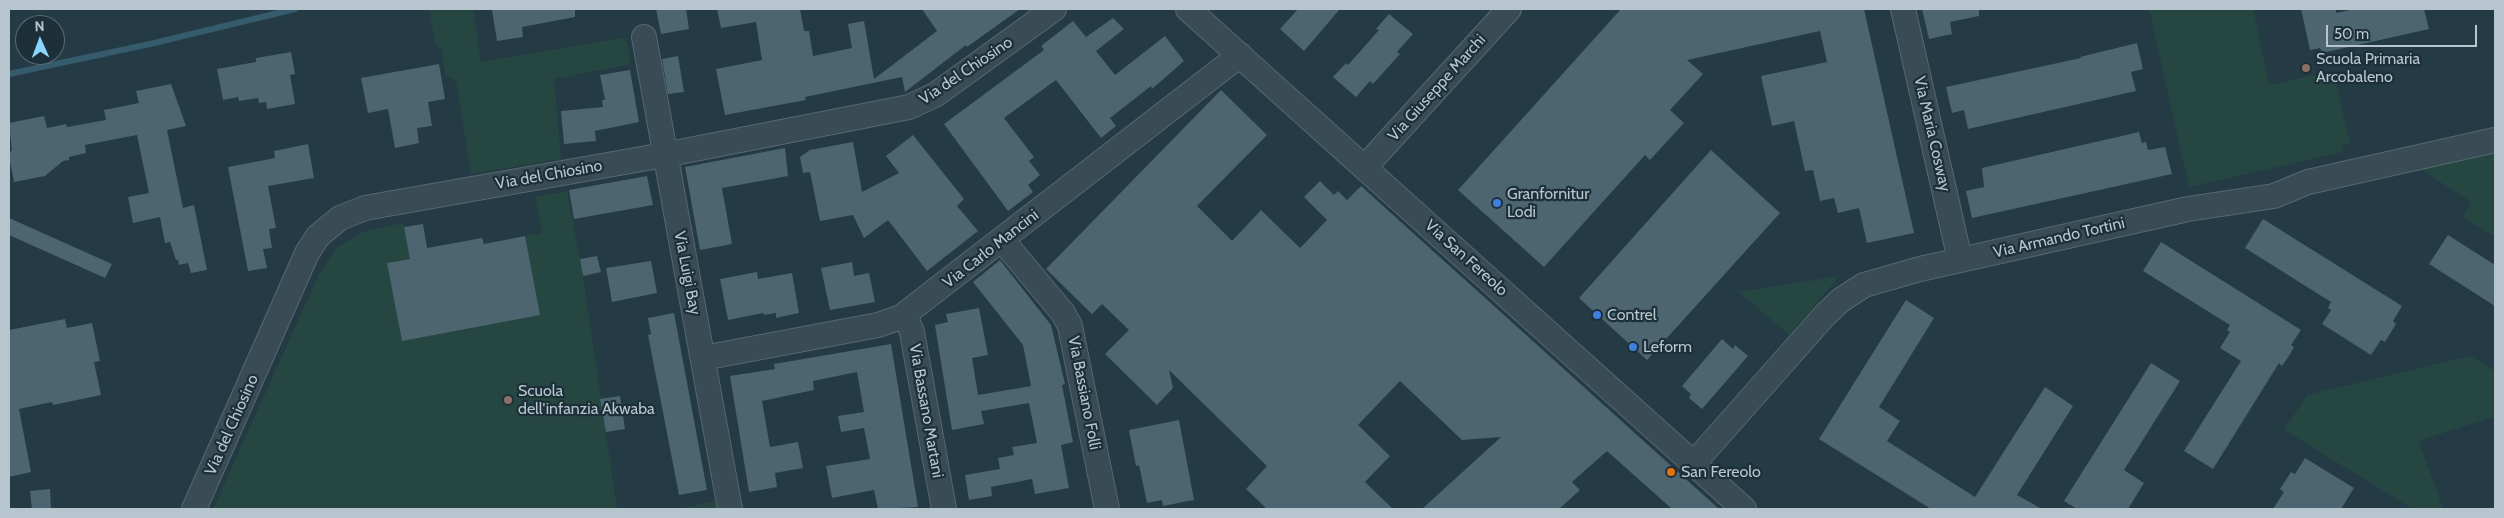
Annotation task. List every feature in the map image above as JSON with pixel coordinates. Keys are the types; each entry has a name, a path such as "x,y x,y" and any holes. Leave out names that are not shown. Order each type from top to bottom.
{"street":[{"name":"Via del Chiosino","path":"194,509 307,253 318,236 340,218 365,208 664,155 909,107 936,95 1054,9"},
{"name":"Via San Fereolo","path":"1188,9 1744,509"},
{"name":"Via Giuseppe Marchi","path":"1365,167 1509,9"},
{"name":"Via Maria Cosway","path":"1903,9 1960,260"},
{"name":"Via Luigi Bay","path":"644,37 730,509"},
{"name":"Via Carlo Mancini","path":"703,358 878,325 905,315 1240,56"},
{"name":"Via Armando Tortini","path":"1694,464 1841,300 1859,288 1881,278 2212,203 2244,202 2274,196 2308,182 2495,140"},
{"name":"Via Bassiano Folli","path":"1003,241 1063,313 1070,326 1107,509"},
{"name":"Via Bassano Martani","path":"905,315 912,332 944,509"}],"green space":[{"path":"429,9 473,9 481,62 626,37 631,64 554,79 561,159 471,174 456,80 446,76 441,49 435,43"},
{"path":"2149,9 2253,9 2269,85 2333,71 2350,144 2342,146 2343,152 2189,187"},
{"path":"2495,150 2495,237 2463,217 2471,202 2419,168"},
{"path":"567,191 583,276 617,509 213,509 319,274 337,247 365,231 403,223 407,241 425,238 429,255 388,263 402,341 525,236 542,233 535,197"},
{"path":"1840,276 1789,335 1739,292"},
{"path":"2470,356 2495,371 2495,416 2419,441 2443,509 2413,509 2284,430 2307,395"},
{"path":"715,501 716,509 676,509"}],"building":[{"path":"575,9 575,17 522,27 523,37 497,41 492,10"},
{"path":"656,9 686,9 689,29 661,34"},
{"path":"717,9 800,9 804,31 809,31 813,56 852,48 848,24 864,21 874,79 937,31 922,9 1020,9 967,47 966,45 905,92 902,77 805,97 806,100 725,115 716,69 762,60 756,22 721,28"},
{"path":"1298,9 1340,9 1304,51 1280,29"},
{"path":"1621,9 1864,9 1914,233 1867,243 1859,208 1838,213 1834,198 1820,201 1813,170 1805,171 1794,121 1772,126 1761,76 1827,62 1820,31 1687,60 1703,74 1670,110 1684,123 1650,160 1645,155 1544,267 1458,190"},
{"path":"1922,9 1979,9 1979,16 1950,22 1952,34 1929,39"},
{"path":"2301,9 2336,9 2336,13 2355,9 2424,9 2429,29 2322,53 2320,48 2310,50"},
{"path":"1389,14 1413,34 1397,52 1400,54 1373,84 1370,81 1356,97 1333,77 1346,63 1348,65 1379,30 1376,29"},
{"path":"1113,18 1124,29 1096,51 1115,75 1165,36 1184,61 1152,89 1151,86 1110,118 1116,126 1101,138 1056,80 1004,118 1034,157 1029,161 1040,175 1028,185 1033,192 1008,211 944,124 1044,50 1041,46 1073,21 1086,37"},
{"path":"2137,43 2143,69 2131,72 2136,91 1968,129 1964,110 1952,113 1946,87 2081,58"},
{"path":"291,52 295,74 290,75 295,104 267,109 266,102 259,103 258,98 239,101 238,97 223,100 217,69 256,62 256,58"},
{"path":"678,56 684,92 668,94 662,59"},
{"path":"439,64 445,99 428,102 432,126 417,128 419,143 395,148 388,109 368,113 361,78"},
{"path":"630,70 639,122 595,131 596,141 564,144 561,111 603,107 602,100 605,100 600,75"},
{"path":"171,84 186,126 167,130 183,208 194,205 207,270 191,273 188,263 179,265 170,242 165,243 160,217 133,223 128,197 149,193 137,135 85,145 86,153 69,157 69,160 63,161 45,176 14,182 9,156 9,152 12,151 9,123 44,116 47,128 66,124 67,127 106,120 104,110 139,103 136,91"},
{"path":"1221,90 1267,135 1197,206 1232,241 1261,210 1300,248 1327,220 1304,197 1320,181 1334,195 1338,191 1347,200 1361,186 1719,509 1672,509 1607,451 1572,482 1580,490 1559,509 1422,509 1501,437 1462,440 1400,381 1358,425 1390,456 1365,482 1393,509 1267,509 1246,489 1267,466 1169,370 1173,388 1157,405 1105,354 1129,330 1102,304 1092,314 1046,269"},
{"path":"2139,132 2142,143 2146,142 2148,150 2165,147 2172,174 1972,218 1966,191 1984,187 1982,168"},
{"path":"913,135 964,199 957,206 978,231 927,271 888,220 864,238 853,215 820,221 810,172 803,173 800,157 810,150 853,142 862,192 899,173 886,156"},
{"path":"308,144 314,178 268,186 276,228 269,229 272,248 263,249 267,268 248,271 228,167 275,158 274,151"},
{"path":"785,148 788,176 722,188 732,244 700,250 685,167"},
{"path":"1711,150 1780,213 1647,360 1579,298"},
{"path":"647,176 653,205 574,219 569,190"},
{"path":"9,218 112,264 105,278 9,235"},
{"path":"2263,219 2402,306 2393,321 2396,324 2385,342 2381,340 2371,355 2322,324 2331,310 2328,308 2331,302 2245,248"},
{"path":"423,224 427,248 482,238 484,244 525,236 540,315 402,341 387,263 410,259 404,227"},
{"path":"2448,235 2495,265 2495,306 2429,264"},
{"path":"2161,242 2301,330 2291,345 2294,347 2289,356 2282,366 2279,363 2213,469 2184,451 2241,361 2220,348 2230,332 2227,330 2230,325 2143,271"},
{"path":"597,256 601,272 583,276 580,259"},
{"path":"1000,260 1051,325 1065,384 1062,385 1073,442 1061,445 1069,488 1035,494 1032,479 991,487 992,496 969,500 965,475 1000,469 998,458 1014,455 1012,447 1037,443 1029,403 981,411 984,424 952,430 935,325 948,322 946,314 979,308 988,355 972,358 978,395 1031,386 1023,345 973,282"},
{"path":"651,261 657,293 612,302 606,268"},
{"path":"852,262 854,276 869,273 875,302 830,310 821,268"},
{"path":"757,272 758,279 792,273 799,313 776,318 776,313 764,315 763,313 728,320 720,279"},
{"path":"1906,300 1934,318 1879,407 1900,421 1887,441 1975,497 2045,387 2073,406 2017,495 2042,509 1931,509 1819,439"},
{"path":"674,313 707,490 679,495 648,335 651,334 648,318"},
{"path":"65,319 67,328 92,323 100,361 94,362 101,395 53,405 52,402 19,409 31,472 9,477 9,330"},
{"path":"1722,339 1733,349 1735,345 1748,356 1702,409 1689,398 1691,394 1682,386"},
{"path":"891,344 918,507 878,509 874,490 832,498 826,466 870,459 864,428 841,432 838,416 864,412 857,372 813,381 814,390 762,401 770,447 798,442 803,468 775,473 777,487 749,492 730,376 775,369 774,364"},
{"path":"2151,363 2180,381 2124,470 2144,483 2128,509 2077,509 2064,501"},
{"path":"620,396 625,429 606,432 600,399"},
{"path":"1179,420 1194,500 1163,506 1162,500 1147,503 1139,465 1136,466 1129,430"},
{"path":"2305,458 2354,488 2341,509 2273,509 2284,492 2280,489 2291,472 2295,474"},
{"path":"50,489 51,509 32,509 30,491"}],"waterway":[{"path":"9,74 150,44 295,9"}],"place":[{"name":"Scuola Primaria Arcobaleno","path":"2306,68"},
{"name":"Granfornitur Lodi","path":"1497,203"},
{"name":"Contrel","path":"1597,315"},
{"name":"Leform","path":"1633,347"},
{"name":"Scuola dell'infanzia Akwaba","path":"508,400"},
{"name":"San Fereolo","path":"1671,472"}]}
